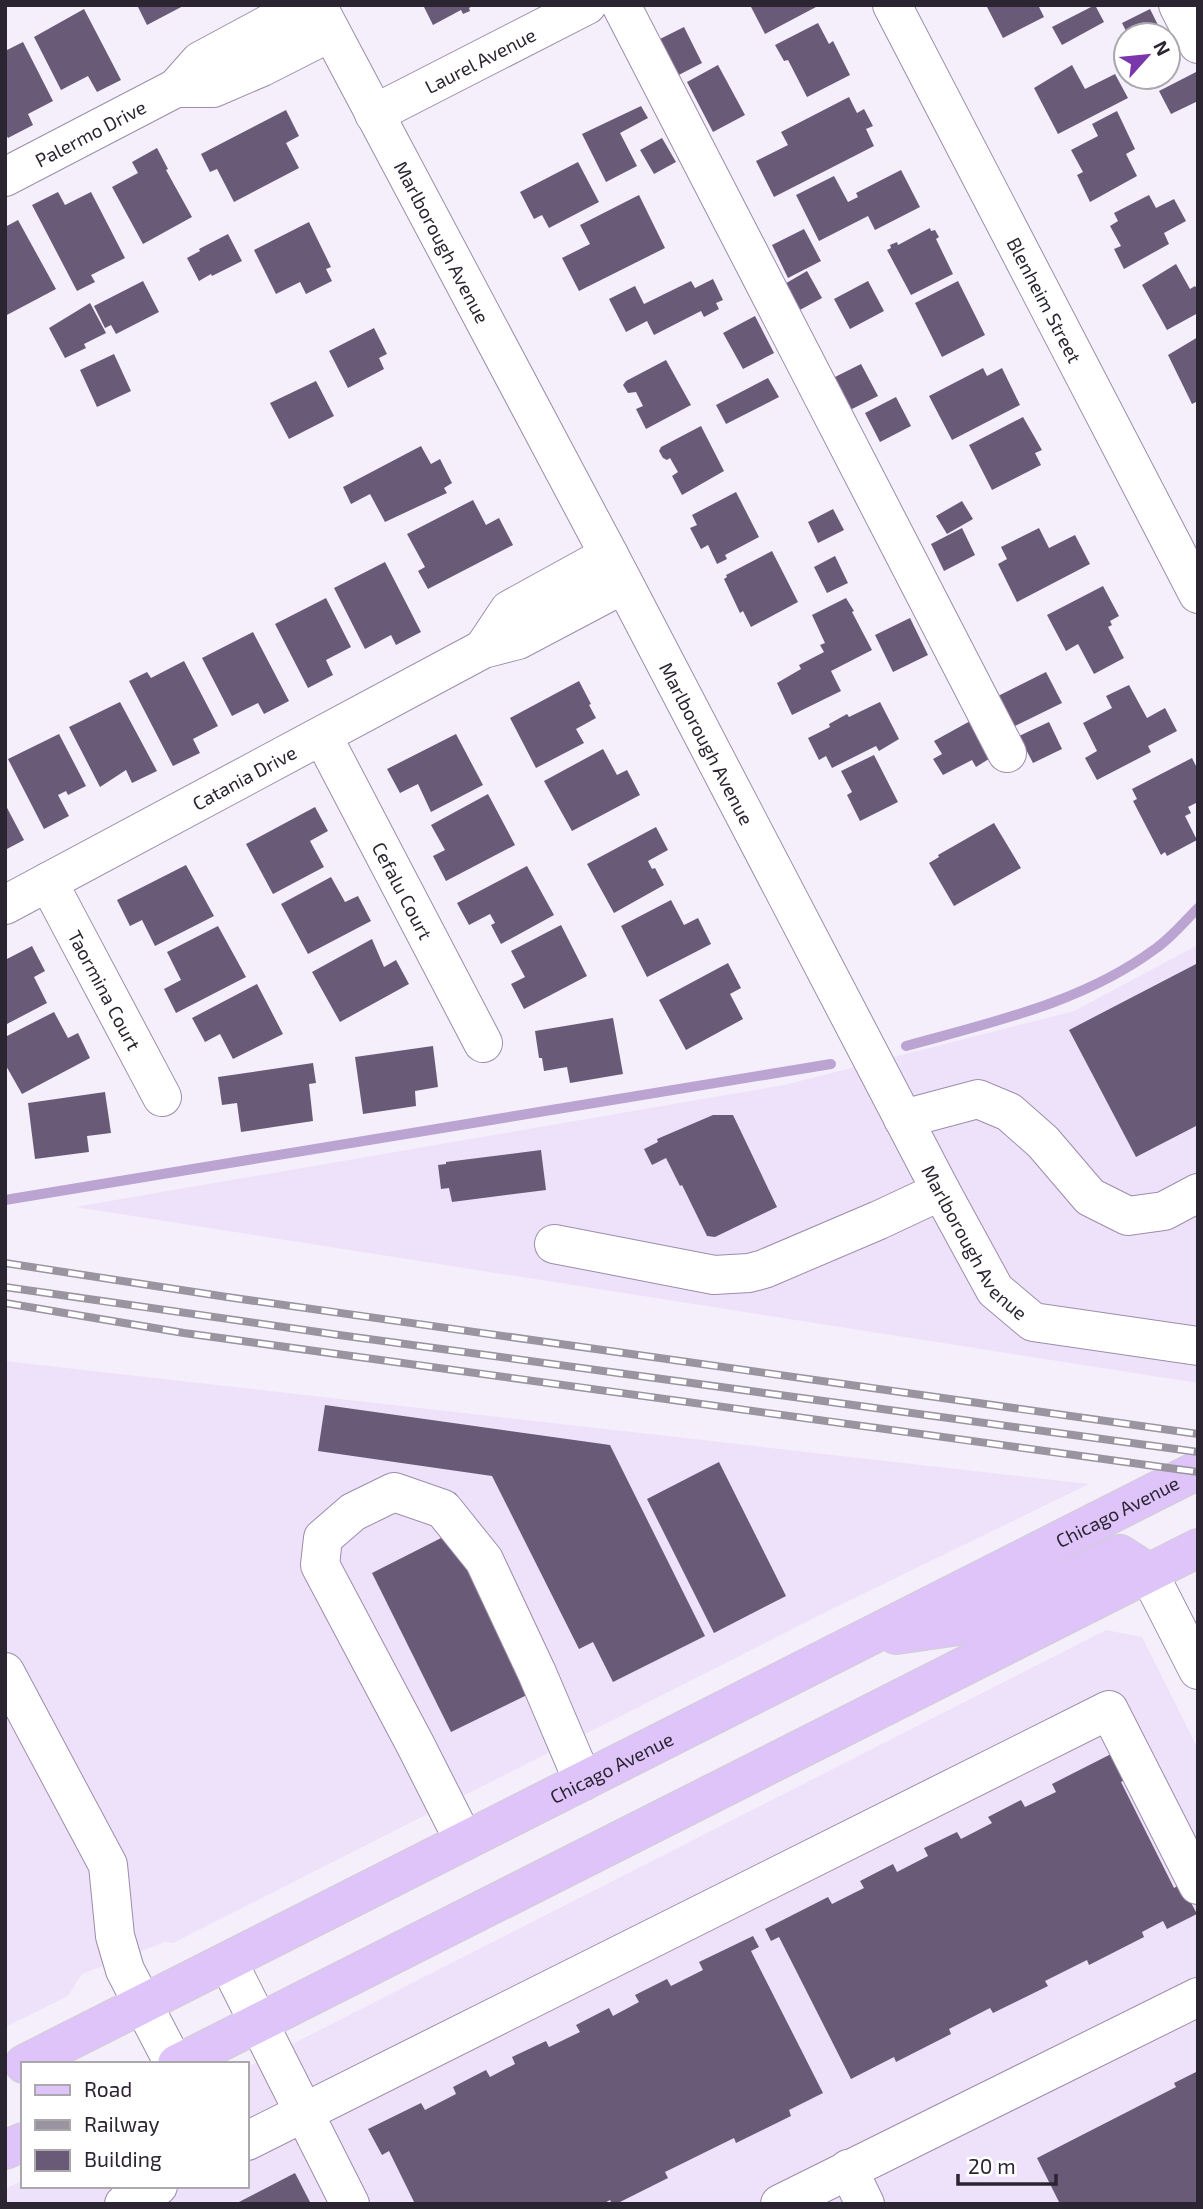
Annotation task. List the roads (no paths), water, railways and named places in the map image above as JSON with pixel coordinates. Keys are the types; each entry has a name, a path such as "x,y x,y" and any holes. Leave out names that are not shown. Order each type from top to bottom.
{"main road":[{"name":"Chicago Avenue","path":"28,2062 1198,1470"},
{"path":"179,2062 1198,1548"},
{"path":"863,1640 973,1624 1120,1554 1148,1572"},
{"name":"Chicago Avenue","path":"5,2074 21,2066"},
{"path":"5,2150 21,2143"}],"street":[{"name":"Palermo Drive","path":"5,177 176,88 201,61 304,5"},
{"name":"Laurel Avenue","path":"374,114 587,5"},
{"path":"621,5 1007,753"},
{"name":"Blenheim Street","path":"892,5 1198,594"},
{"path":"1178,5 1198,44"},
{"name":"Palermo Drive","path":"176,88 213,88 262,67 324,18"},
{"name":"Marlborough Avenue","path":"324,18 995,1290 1033,1322 1198,1346"},
{"name":"Catania Drive","path":"5,905 483,649 519,640 616,570"},
{"name":"Cefalu Court","path":"323,737 483,1043"},
{"name":"Taormina Court","path":"48,882 162,1097"},
{"path":"903,1119 978,1099 1009,1112 1043,1142 1090,1198 1128,1216 1164,1211 1198,1194"},
{"path":"554,1244 713,1275 749,1273 879,1220 941,1191"},
{"path":"464,1841 320,1566 323,1538 353,1511 394,1492 443,1509 484,1560 537,1673 583,1781"},
{"path":"1148,1572 1198,1670"},
{"path":"5,1672 107,1866 115,1936 125,1970 174,2062"},
{"path":"248,2140 1109,1710 1198,1885"},
{"path":"228,1962 350,2204"},
{"path":"780,2204 1198,1997"},
{"path":"848,2169 865,2204"},
{"path":"124,2204 154,2188"}],"waterway":[{"path":"906,1046 1035,1009 1097,984 1161,945 1198,908"},
{"path":"5,1200 831,1064"}],"railway":[{"path":"5,1263 227,1297 1198,1434"},
{"path":"5,1287 1198,1452"},
{"path":"5,1303 184,1333 1198,1472"}]}
